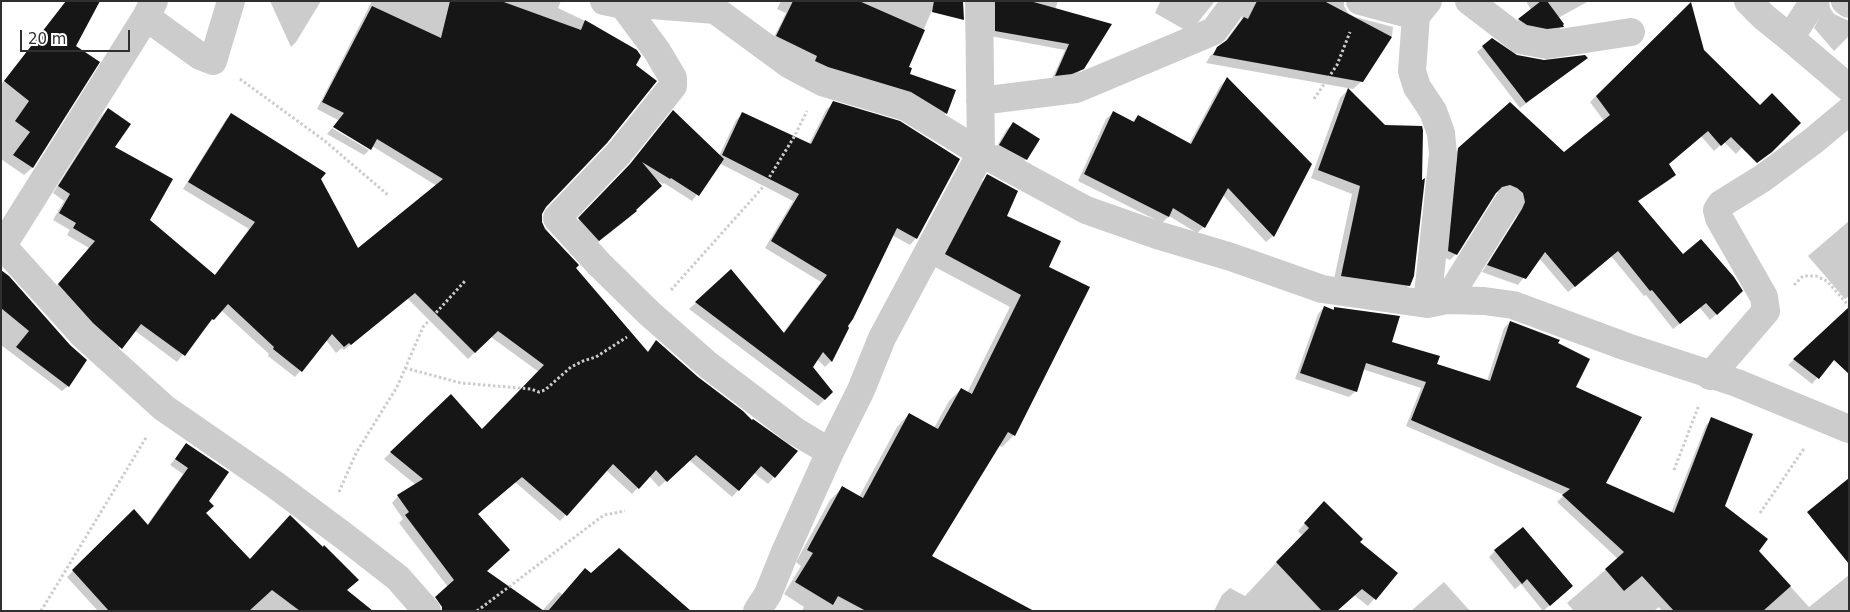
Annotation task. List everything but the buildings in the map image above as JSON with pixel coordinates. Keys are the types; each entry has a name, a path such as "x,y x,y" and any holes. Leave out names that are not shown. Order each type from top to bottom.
{"street":[{"path":"231,1 213,61 200,56 150,9 2,244 82,334 164,408 274,484 398,578 427,611"},
{"path":"757,611 768,594 830,452 861,390 882,338 981,153 979,1"},
{"path":"980,101 1076,89 1214,32 1236,1"},
{"path":"1468,1 1520,40 1547,45 1631,32"},
{"path":"1748,1 1764,17 1849,88"},
{"path":"1790,38 1814,1"},
{"path":"1845,1 1849,4"},
{"path":"1361,2 1422,9 1412,71 1417,87 1436,118 1441,133 1443,154 1437,302"},
{"path":"614,3 715,10 790,65 822,82 906,107 981,153 1086,210 1157,235 1231,257 1322,289 1437,302 1484,301 1513,305 1572,328 1710,376 1737,383 1849,429"},
{"path":"614,3 657,51 673,78 673,86 619,153 557,218 599,264 708,365 796,431 830,452"},
{"path":"1710,376 1766,311 1764,297 1719,218 1717,210 1722,204 1770,173 1849,112"},
{"path":"1437,302 1509,201"}],"path":[{"path":"1314,99 1336,65 1361,2"},
{"path":"213,61 325,141 388,196"},
{"path":"1766,311 1803,276 1816,276 1827,281 1849,306"},
{"path":"326,523 356,453 397,387 423,327 465,281"},
{"path":"1674,470 1710,376"},
{"path":"41,611 164,408"},
{"path":"1760,513 1824,419"},
{"path":"478,611 604,515 624,511"}]}
